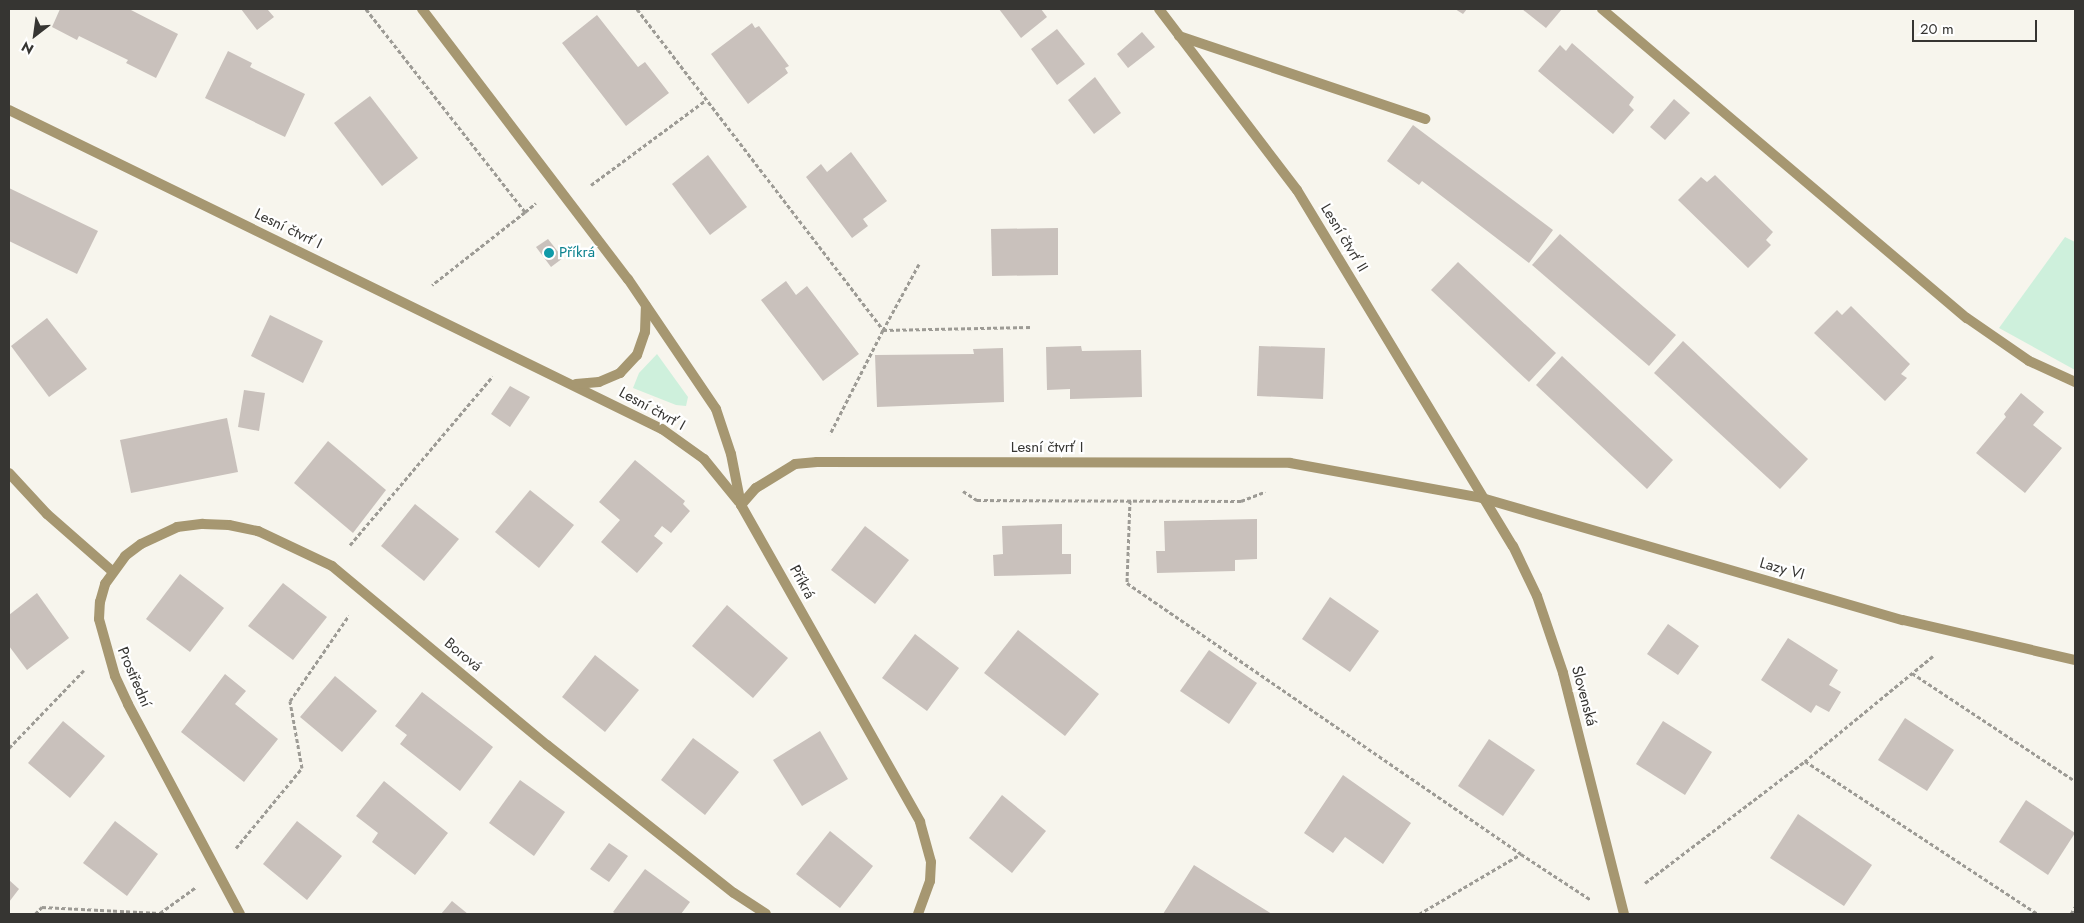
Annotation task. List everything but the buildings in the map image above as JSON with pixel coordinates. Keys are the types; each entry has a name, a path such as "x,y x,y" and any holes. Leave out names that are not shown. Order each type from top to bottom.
{"street":[{"name":"Příkrá","path":"422,9 646,306 716,410 730,454 741,505 920,822 929,854 931,872 930,882 918,914"},
{"name":"Lesní čtvrť II","path":"1159,9 1297,190 1482,498"},
{"path":"1602,9 1966,318 2029,361 2075,382"},
{"path":"1179,36 1425,119"},
{"name":"Lesní čtvrť I","path":"9,110 574,384 669,434 704,459 741,505 756,488 795,464 817,462 1290,463 1482,498"},
{"path":"574,384 599,382 620,373 637,355 645,332 646,306"},
{"path":"9,472 47,514 112,571"},
{"name":"Lazy VI","path":"1482,498 1903,620 2075,660"},
{"name":"Slovenská","path":"1482,498 1513,546 1537,596 1563,673 1624,914"},
{"name":"Borová","path":"112,571 124,556 141,544 177,527 203,524 229,525 258,531 332,566 555,751 734,893 766,914"},
{"name":"Prostřední","path":"112,571 104,584 99,619 115,676 128,704 240,914"}],"path":[{"path":"366,9 525,212 408,304"},
{"path":"637,9 883,330"},
{"path":"606,174 706,100"},
{"path":"842,411 919,264"},
{"path":"883,330 1032,327"},
{"path":"332,566 498,370"},
{"path":"977,500 1241,501"},
{"path":"1130,500 1128,583 1520,854 1598,904"},
{"path":"35,914 42,907 160,913 217,871 302,768 290,701 365,592"},
{"path":"9,748 106,648"},
{"path":"1643,885 1805,761 1912,673 2075,781"},
{"path":"1805,761 2038,914"},
{"path":"1419,914 1520,854"},
{"path":"2071,914 2075,907"}],"green space":[{"path":"2065,237 2075,242 2075,370 1999,328"},
{"path":"657,354 688,397 686,406 676,405 633,388 639,373"}],"place":[{"name":"Příkrá","path":"549,253"}]}
